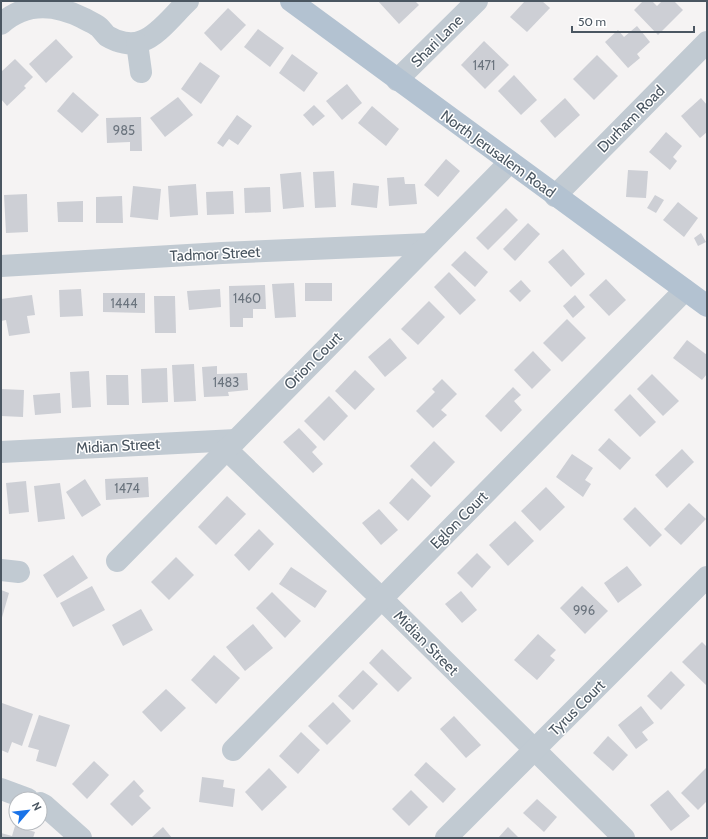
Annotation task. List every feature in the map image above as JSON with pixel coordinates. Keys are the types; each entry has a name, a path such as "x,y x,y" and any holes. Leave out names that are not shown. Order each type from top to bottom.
{"main road":[{"name":"North Jerusalem Road","path":"291,1 707,306"}],"street":[{"path":"1,24 21,11 36,7 56,8 70,12 98,27 107,36 122,43 137,43 144,41 156,32 188,1"},
{"name":"Shari Lane","path":"397,80 476,1"},
{"name":"Durham Road","path":"555,196 707,42"},
{"path":"137,43 141,72"},
{"name":"Orion Court","path":"117,561 510,162"},
{"name":"Tadmor Street","path":"1,266 222,253 429,244"},
{"name":"Eglon Court","path":"233,750 686,290"},
{"name":"Midian Street","path":"1,452 231,444 382,599 624,838"},
{"name":"Tyrus Court","path":"446,838 707,577"},
{"path":"48,809 81,838"}],"building":[{"path":"378,1 415,1 419,5 399,24"},
{"path":"525,1 542,1 550,8 527,32 510,17"},
{"path":"643,1 652,1 657,6 662,1 674,1 683,10 658,35 634,10"},
{"path":"228,8 246,25 221,51 204,33"},
{"path":"637,26 650,42 637,54 640,58 628,68 605,42 618,30 624,37"},
{"path":"258,29 284,48 270,67 244,47"},
{"path":"56,39 73,57 46,83 29,64"},
{"path":"484,41 509,65 485,89 461,65"},
{"path":"292,54 318,73 304,92 279,73"},
{"path":"597,55 618,76 594,100 573,79"},
{"path":"15,59 33,77 24,86 26,88 7,106 1,99 1,72"},
{"path":"200,62 220,76 201,104 181,89"},
{"path":"514,75 537,100 521,115 498,91"},
{"path":"347,84 362,103 342,120 326,101"},
{"path":"73,92 99,115 82,133 57,111"},
{"path":"178,97 193,115 165,137 150,118"},
{"path":"565,98 580,115 555,138 540,121"},
{"path":"701,98 707,105 707,132 700,138 681,116"},
{"path":"314,105 325,116 313,126 303,115"},
{"path":"372,106 399,129 386,146 358,123"},
{"path":"237,115 252,126 238,145 229,139 223,147 217,143"},
{"path":"141,117 142,151 130,151 130,142 107,143 106,118"},
{"path":"666,132 682,146 673,157 677,161 670,170 649,152"},
{"path":"446,159 460,171 438,197 424,185"},
{"path":"628,170 648,171 646,198 626,197"},
{"path":"334,171 336,207 315,208 313,172"},
{"path":"301,172 304,207 283,209 280,174"},
{"path":"404,177 405,184 415,184 417,204 389,206 387,178"},
{"path":"353,183 379,186 377,208 351,205"},
{"path":"196,184 198,215 170,217 168,186"},
{"path":"133,186 161,189 158,220 130,217"},
{"path":"270,187 271,212 245,213 244,188"},
{"path":"233,191 234,214 207,215 206,192"},
{"path":"27,194 28,232 6,233 4,195"},
{"path":"655,195 664,200 656,213 647,208"},
{"path":"122,196 123,223 96,223 96,197"},
{"path":"83,201 83,222 58,222 57,202"},
{"path":"678,202 698,218 684,237 663,220"},
{"path":"506,208 518,220 488,250 476,238"},
{"path":"528,223 540,234 515,261 503,249"},
{"path":"701,233 706,242 698,246 694,238"},
{"path":"563,249 585,274 571,287 548,262"},
{"path":"465,251 488,272 475,287 451,265"},
{"path":"449,272 476,300 460,315 434,287"},
{"path":"606,279 626,300 609,316 589,295"},
{"path":"521,280 531,291 520,302 509,291"},
{"path":"294,283 296,317 275,318 272,284"},
{"path":"305,283 332,283 332,301 305,301"},
{"path":"265,285 266,309 253,309 253,318 243,318 243,327 230,327 229,286"},
{"path":"81,289 83,316 60,317 59,290"},
{"path":"220,289 221,307 189,310 187,291"},
{"path":"103,293 145,293 145,313 103,312"},
{"path":"32,295 35,315 27,316 30,333 9,336 6,320 1,321 1,299"},
{"path":"575,295 585,307 573,318 563,306"},
{"path":"154,296 175,296 176,333 155,333"},
{"path":"429,301 445,317 418,345 401,329"},
{"path":"567,319 586,338 562,362 543,343"},
{"path":"390,338 407,358 385,377 368,357"},
{"path":"687,340 707,355 707,374 702,380 673,358"},
{"path":"533,351 551,370 532,389 514,370"},
{"path":"194,364 196,401 174,402 172,365"},
{"path":"217,366 217,374 247,373 248,390 228,392 229,396 204,397 202,367"},
{"path":"167,368 168,402 142,403 141,369"},
{"path":"355,370 375,389 355,410 335,391"},
{"path":"89,371 91,407 72,408 70,372"},
{"path":"652,374 679,401 663,416 637,389"},
{"path":"106,375 128,375 129,405 107,405"},
{"path":"442,379 457,394 441,410 447,415 433,428 416,411 435,392 432,389"},
{"path":"513,387 521,395 514,401 522,410 501,432 485,416"},
{"path":"1,389 24,390 23,417 1,416"},
{"path":"60,393 61,413 35,415 33,395"},
{"path":"630,394 656,422 640,437 614,410"},
{"path":"329,396 348,416 324,441 304,421"},
{"path":"299,428 317,447 312,452 323,464 313,473 283,442"},
{"path":"609,438 631,458 620,470 598,450"},
{"path":"434,441 455,462 431,487 410,466"},
{"path":"682,449 694,462 667,488 655,475"},
{"path":"572,454 593,468 585,480 591,484 583,497 556,477"},
{"path":"148,477 149,497 106,500 105,479"},
{"path":"412,478 431,496 408,521 389,503"},
{"path":"85,479 101,505 82,517 66,492"},
{"path":"26,481 29,512 9,514 6,483"},
{"path":"60,483 65,519 38,522 34,486"},
{"path":"546,487 565,507 540,531 521,511"},
{"path":"227,496 246,514 216,545 198,527"},
{"path":"689,503 706,519 681,545 664,529"},
{"path":"635,507 662,535 650,547 623,519"},
{"path":"379,509 398,530 381,545 362,523"},
{"path":"515,521 534,541 508,566 489,545"},
{"path":"259,529 274,544 249,571 234,555"},
{"path":"477,553 491,567 472,588 457,573"},
{"path":"73,555 88,578 57,598 43,575"},
{"path":"176,557 194,575 169,600 151,582"},
{"path":"627,566 642,585 618,603 604,583"},
{"path":"291,567 327,591 315,608 279,584"},
{"path":"92,586 105,610 73,627 60,603"},
{"path":"582,586 608,611 585,634 560,608"},
{"path":"1,590 9,593 1,621"},
{"path":"461,591 477,610 462,623 445,604"},
{"path":"272,592 301,621 285,638 256,608"},
{"path":"141,609 153,630 123,646 112,625"},
{"path":"253,624 273,648 245,671 226,647"},
{"path":"538,634 556,650 550,656 555,660 537,680 514,660"},
{"path":"702,642 707,647 706,685 682,662"},
{"path":"382,649 412,678 398,692 369,663"},
{"path":"214,655 240,678 216,704 191,680"},
{"path":"363,670 378,684 353,710 338,696"},
{"path":"671,671 685,685 661,710 647,696"},
{"path":"166,689 186,708 161,732 142,712"},
{"path":"333,702 351,721 327,745 308,726"},
{"path":"2,703 33,714 22,746 12,742 8,753 1,750"},
{"path":"641,706 654,723 642,732 648,740 636,749 618,725"},
{"path":"39,715 70,725 56,767 36,761 39,750 28,747"},
{"path":"454,716 481,745 466,758 440,729"},
{"path":"301,732 320,750 298,774 279,756"},
{"path":"608,736 628,755 613,771 593,753"},
{"path":"94,761 109,775 87,799 72,784"},
{"path":"426,762 456,789 443,803 414,775"},
{"path":"269,768 287,787 262,811 245,792"},
{"path":"706,768 707,801 698,810 681,793"},
{"path":"202,777 224,780 223,787 235,789 233,807 199,802"},
{"path":"134,780 144,791 139,796 151,808 132,826 110,804"},
{"path":"411,790 428,807 409,826 392,809"},
{"path":"668,790 690,816 671,831 650,805"},
{"path":"537,799 557,817 544,832 523,813"},
{"path":"163,827 172,838 151,838"},
{"path":"508,827 519,838 498,838"},
{"path":"14,831 35,832 33,838 1,838 1,833 12,836"}]}
